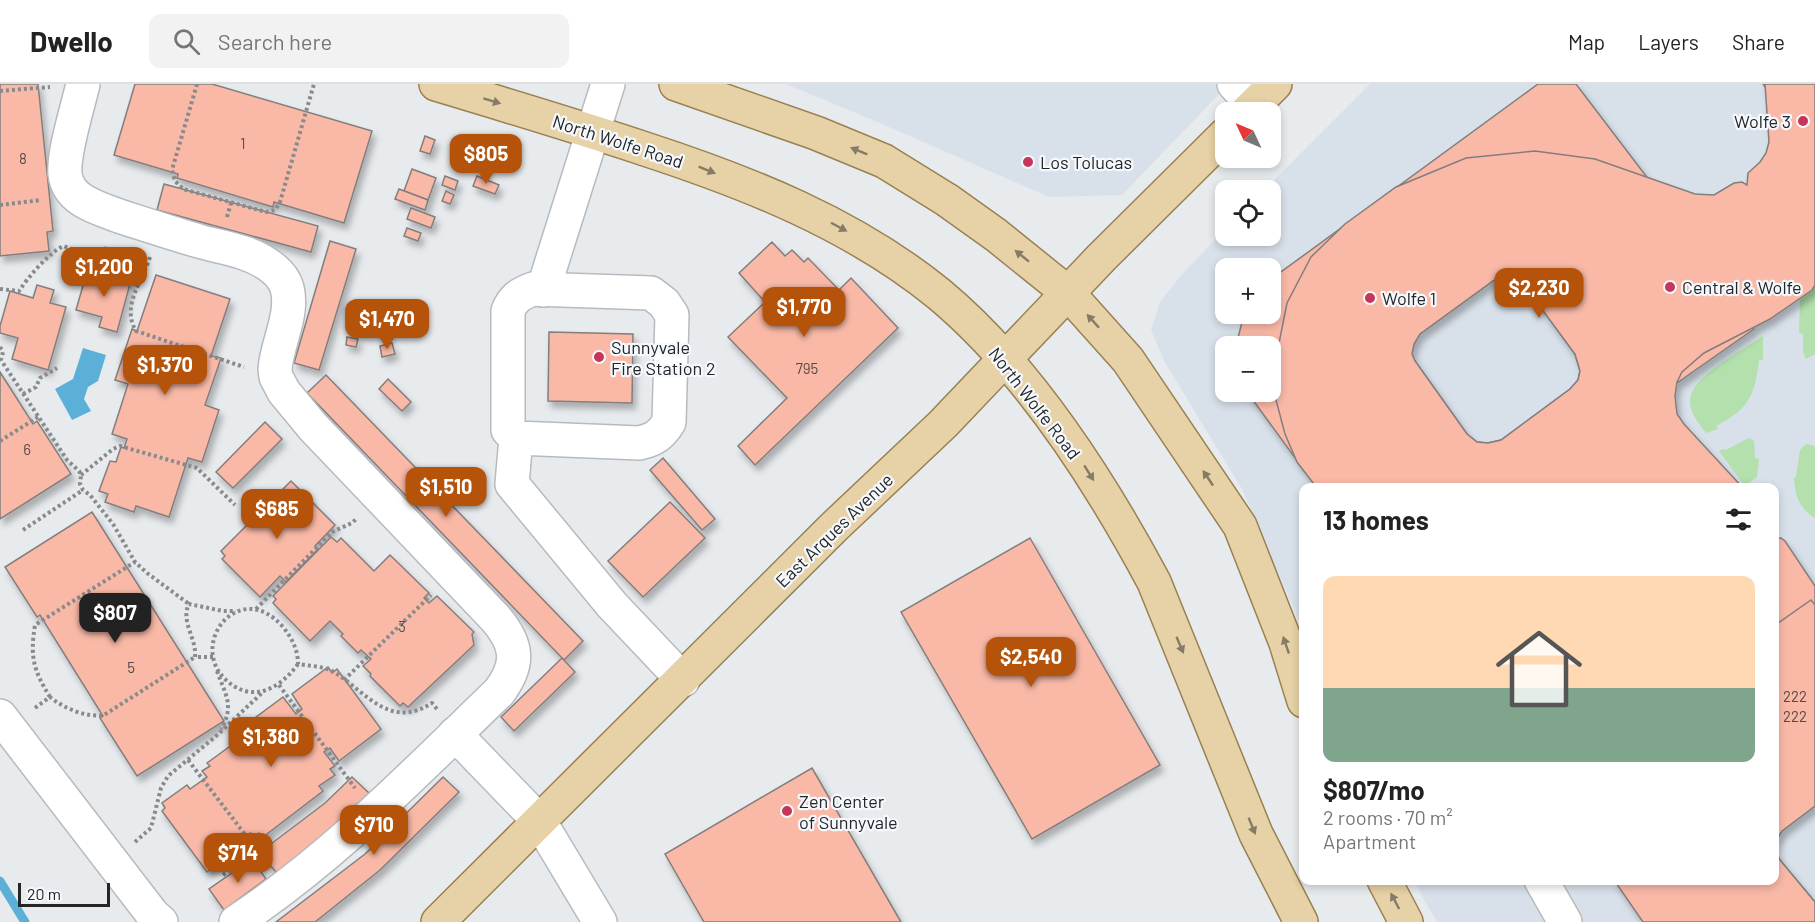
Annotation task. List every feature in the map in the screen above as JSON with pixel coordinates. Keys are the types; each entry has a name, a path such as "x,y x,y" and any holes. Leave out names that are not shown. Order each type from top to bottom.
{"main road":[{"name":"North Wolfe Road","path":"436,84 592,131 694,165 786,202 842,228 894,261 939,295 1005,358 1065,434 1154,582 1256,834 1302,922"},
{"path":"676,84 816,133 884,161 948,200 1068,293 1128,360 1240,526 1286,643 1299,685"},
{"name":"East Arques Avenue","path":"438,922 834,527 943,424 1068,293 1215,145"},
{"path":"1387,885 1406,922"}],"street":[{"path":"543,290 608,84"},
{"path":"70,85 65,175 71,190 81,201 148,226 246,254 265,262 281,276 286,285 288,304 275,361 276,377 294,405 504,628 514,649 512,671 499,692 373,812 280,890 236,922"},
{"path":"543,290 651,293 664,303 672,315 669,422 662,434 650,441 639,443 516,438 508,430 508,311 511,302 521,294 543,290"},
{"path":"516,438 512,484 612,605 683,680"},
{"path":"5,721 15,738 153,915 161,922"},
{"path":"457,732 540,822 600,922"},
{"path":"1544,885 1565,922"}],"path":[{"path":"197,84 172,170 175,181 183,189 266,212 275,210 280,202 314,84"},
{"path":"0,91 70,85"},
{"path":"145,273 120,264 123,255 148,226"},
{"path":"148,226 145,273 132,299 129,315 136,332 276,377"},
{"path":"0,289 19,291 55,250 63,246 99,258 103,248 123,255"},
{"path":"77,275 84,252"},
{"path":"0,347 3,352 1,360 67,460 79,471 83,490 90,495 113,524 135,562 189,604 223,611 256,609 270,615 289,635 297,653 298,664 279,685 264,691 215,737 168,776 161,788 151,828 111,860"},
{"path":"23,394 36,387 40,378 57,368"},
{"path":"0,441 38,417"},
{"path":"81,475 120,446 197,468 235,504"},
{"path":"23,530 83,490"},
{"path":"256,609 332,532 352,523 379,496"},
{"path":"135,562 35,625 32,645 33,663 39,680 50,697 86,715 104,715 195,657 213,657"},
{"path":"344,680 453,573"},
{"path":"189,604 185,612 196,650 195,657"},
{"path":"215,737 225,722 229,705 213,657 215,634 224,621 236,611"},
{"path":"298,664 327,669 369,698 396,713 406,713 432,703 457,732"},
{"path":"215,665 223,677 236,688 245,691 264,691"},
{"path":"279,685 373,812"},
{"path":"5,721 50,697"},
{"path":"188,760 250,840 253,854 280,890"},
{"path":"223,875 253,854"}],"shaded area":[{"path":"786,84 1229,84 1122,195 1049,197"},
{"path":"1370,84 1815,84 1815,922 1437,922 1416,885 1779,885 1779,483 1299,483 1299,621 1242,489 1164,361 1151,330 1160,302 1183,273 1215,240 1215,246 1281,246 1281,180 1274,180"}],"green space":[{"path":"1815,285 1815,354 1806,359 1803,352 1803,334 1799,333 1800,298"},
{"path":"1763,336 1763,360 1759,360 1755,383 1748,400 1736,413 1716,426 1718,429 1706,433 1691,406 1691,395 1695,387 1722,362"},
{"path":"1749,438 1754,441 1755,458 1759,459 1757,477 1749,483 1743,483 1719,451 1726,450"},
{"path":"1806,444 1815,446 1815,518 1802,506 1797,496 1794,478 1800,450"}],"water":[{"path":"83,348 106,355 98,381 88,387 84,399 91,411 72,420 55,389 73,379"}],"building":[{"path":"0,84 38,84 53,231 47,232 49,251 0,256"},
{"path":"135,84 212,84 372,131 344,223 274,202 273,207 177,178 178,174 114,155"},
{"name":"Central & Wolfe","path":"1538,84 1576,84 1646,176 1754,329 1660,395 1725,483 1313,483 1254,402 1281,402 1281,336 1238,336 1242,324 1281,324 1281,272","holes":["1512,276 1522,282 1575,354 1580,371 1578,380 1570,389 1501,440 1488,443 1477,442 1467,434 1412,354 1414,344 1420,334 1493,281 1500,277"]},
{"name":"Wolfe 3","path":"1763,84 1815,84 1815,155 1765,87"},
{"name":"Central & Wolfe","path":"1765,84 1815,84 1815,285 1812,290 1770,319 1704,353 1682,372 1677,382 1675,396 1677,414 1738,483 1313,483 1297,462 1285,434 1277,402 1281,402 1280,336 1287,303 1311,257 1345,224 1396,187 1466,158 1535,151 1595,159 1695,194 1714,195 1734,183 1742,182 1747,185 1748,173 1760,162 1769,142","holes":["1512,276 1522,282 1575,354 1580,371 1578,380 1570,389 1501,440 1488,443 1477,442 1467,434 1412,354 1414,344 1420,334 1493,281 1500,277"]},
{"path":"425,136 435,140 430,154 420,151"},
{"path":"412,169 436,178 428,200 404,191"},
{"path":"445,176 458,181 455,190 442,185"},
{"path":"477,176 499,185 495,194 473,186"},
{"path":"164,184 318,226 311,252 157,210"},
{"path":"399,189 428,200 425,210 395,199"},
{"path":"446,191 454,195 450,204 442,201"},
{"path":"411,208 435,217 431,228 407,219"},
{"path":"407,228 421,233 418,241 404,236"},
{"path":"330,241 356,249 319,370 294,363"},
{"path":"772,242 785,256 792,250 804,262 808,258 839,290 851,278 898,328 755,465 738,446 787,398 728,337 765,302 739,273"},
{"path":"88,268 131,280 117,332 99,327 102,317 76,310"},
{"path":"156,275 230,299 211,356 221,358 205,405 219,410 202,462 188,458 169,517 136,506 134,512 105,502 108,494 99,491 110,461 116,462 121,447 124,448 127,439 112,434 128,384 115,380 132,329 137,331"},
{"path":"37,285 54,290 50,303 66,307 48,370 12,359 18,338 0,333 10,291 33,298"},
{"path":"549,332 633,334 632,403 548,401"},
{"path":"347,337 358,339 356,347 346,345"},
{"path":"392,343 395,354 382,357 380,346"},
{"path":"0,372 33,424 37,421 71,474 0,519"},
{"path":"326,375 583,641 564,660 307,393"},
{"path":"388,379 411,402 402,411 379,389"},
{"path":"265,422 282,439 233,488 216,472"},
{"path":"663,458 715,519 702,530 650,470"},
{"path":"291,481 335,525 315,546 318,549 286,582 280,576 260,597 222,559 225,556 221,551"},
{"path":"670,502 705,538 643,597 608,561"},
{"path":"92,512 224,721 137,776 100,718 103,716 40,615 37,617 5,567"},
{"path":"331,537 337,542 341,538 374,571 390,555 429,593 424,598 429,603 437,596 474,632 472,634 474,645 408,707 403,703 400,706 370,676 371,674 363,666 371,659 361,650 358,653 330,621 310,641 273,603 276,599 273,596"},
{"path":"1030,538 1160,765 1032,839 901,612"},
{"path":"1779,538 1785,541 1815,586 1815,806 1779,836"},
{"path":"1811,600 1815,605 1815,806 1779,836 1779,622"},
{"path":"562,658 575,672 514,731 501,717"},
{"path":"328,667 332,673 337,669 381,729 339,761 330,748 324,752 335,766 330,769 335,775 319,786 323,791 263,837 259,833 257,835 250,833 242,838 230,847 234,852 207,872 162,811 165,808 162,803 187,785 190,789 207,777 202,771 210,766 207,763 237,741 232,735 283,697 296,714 302,709 292,694"},
{"name":"Zen Center of Sunnyvale","path":"812,768 901,922 704,922 665,854"},
{"path":"352,777 370,794 342,821 277,873 259,853 325,803"},
{"path":"443,777 459,792 380,870 315,922 276,922 365,854"},
{"path":"1779,858 1815,902 1815,922 1655,922 1644,885 1779,885"},
{"path":"1779,858 1815,902 1815,922 1643,922 1617,885 1779,885"},
{"path":"252,859 266,879 224,910 209,889"}],"waterway":[{"path":"0,881 25,922"}],"place":[{"name":"Wolfe 3","path":"1803,121"},
{"name":"Los Tolucas","path":"1028,162"},
{"name":"Central & Wolfe","path":"1670,287"},
{"name":"Wolfe 1","path":"1370,298"},
{"name":"Sunnyvale Fire Station 2","path":"599,357"},
{"name":"Zen Center of Sunnyvale","path":"787,811"}]}
